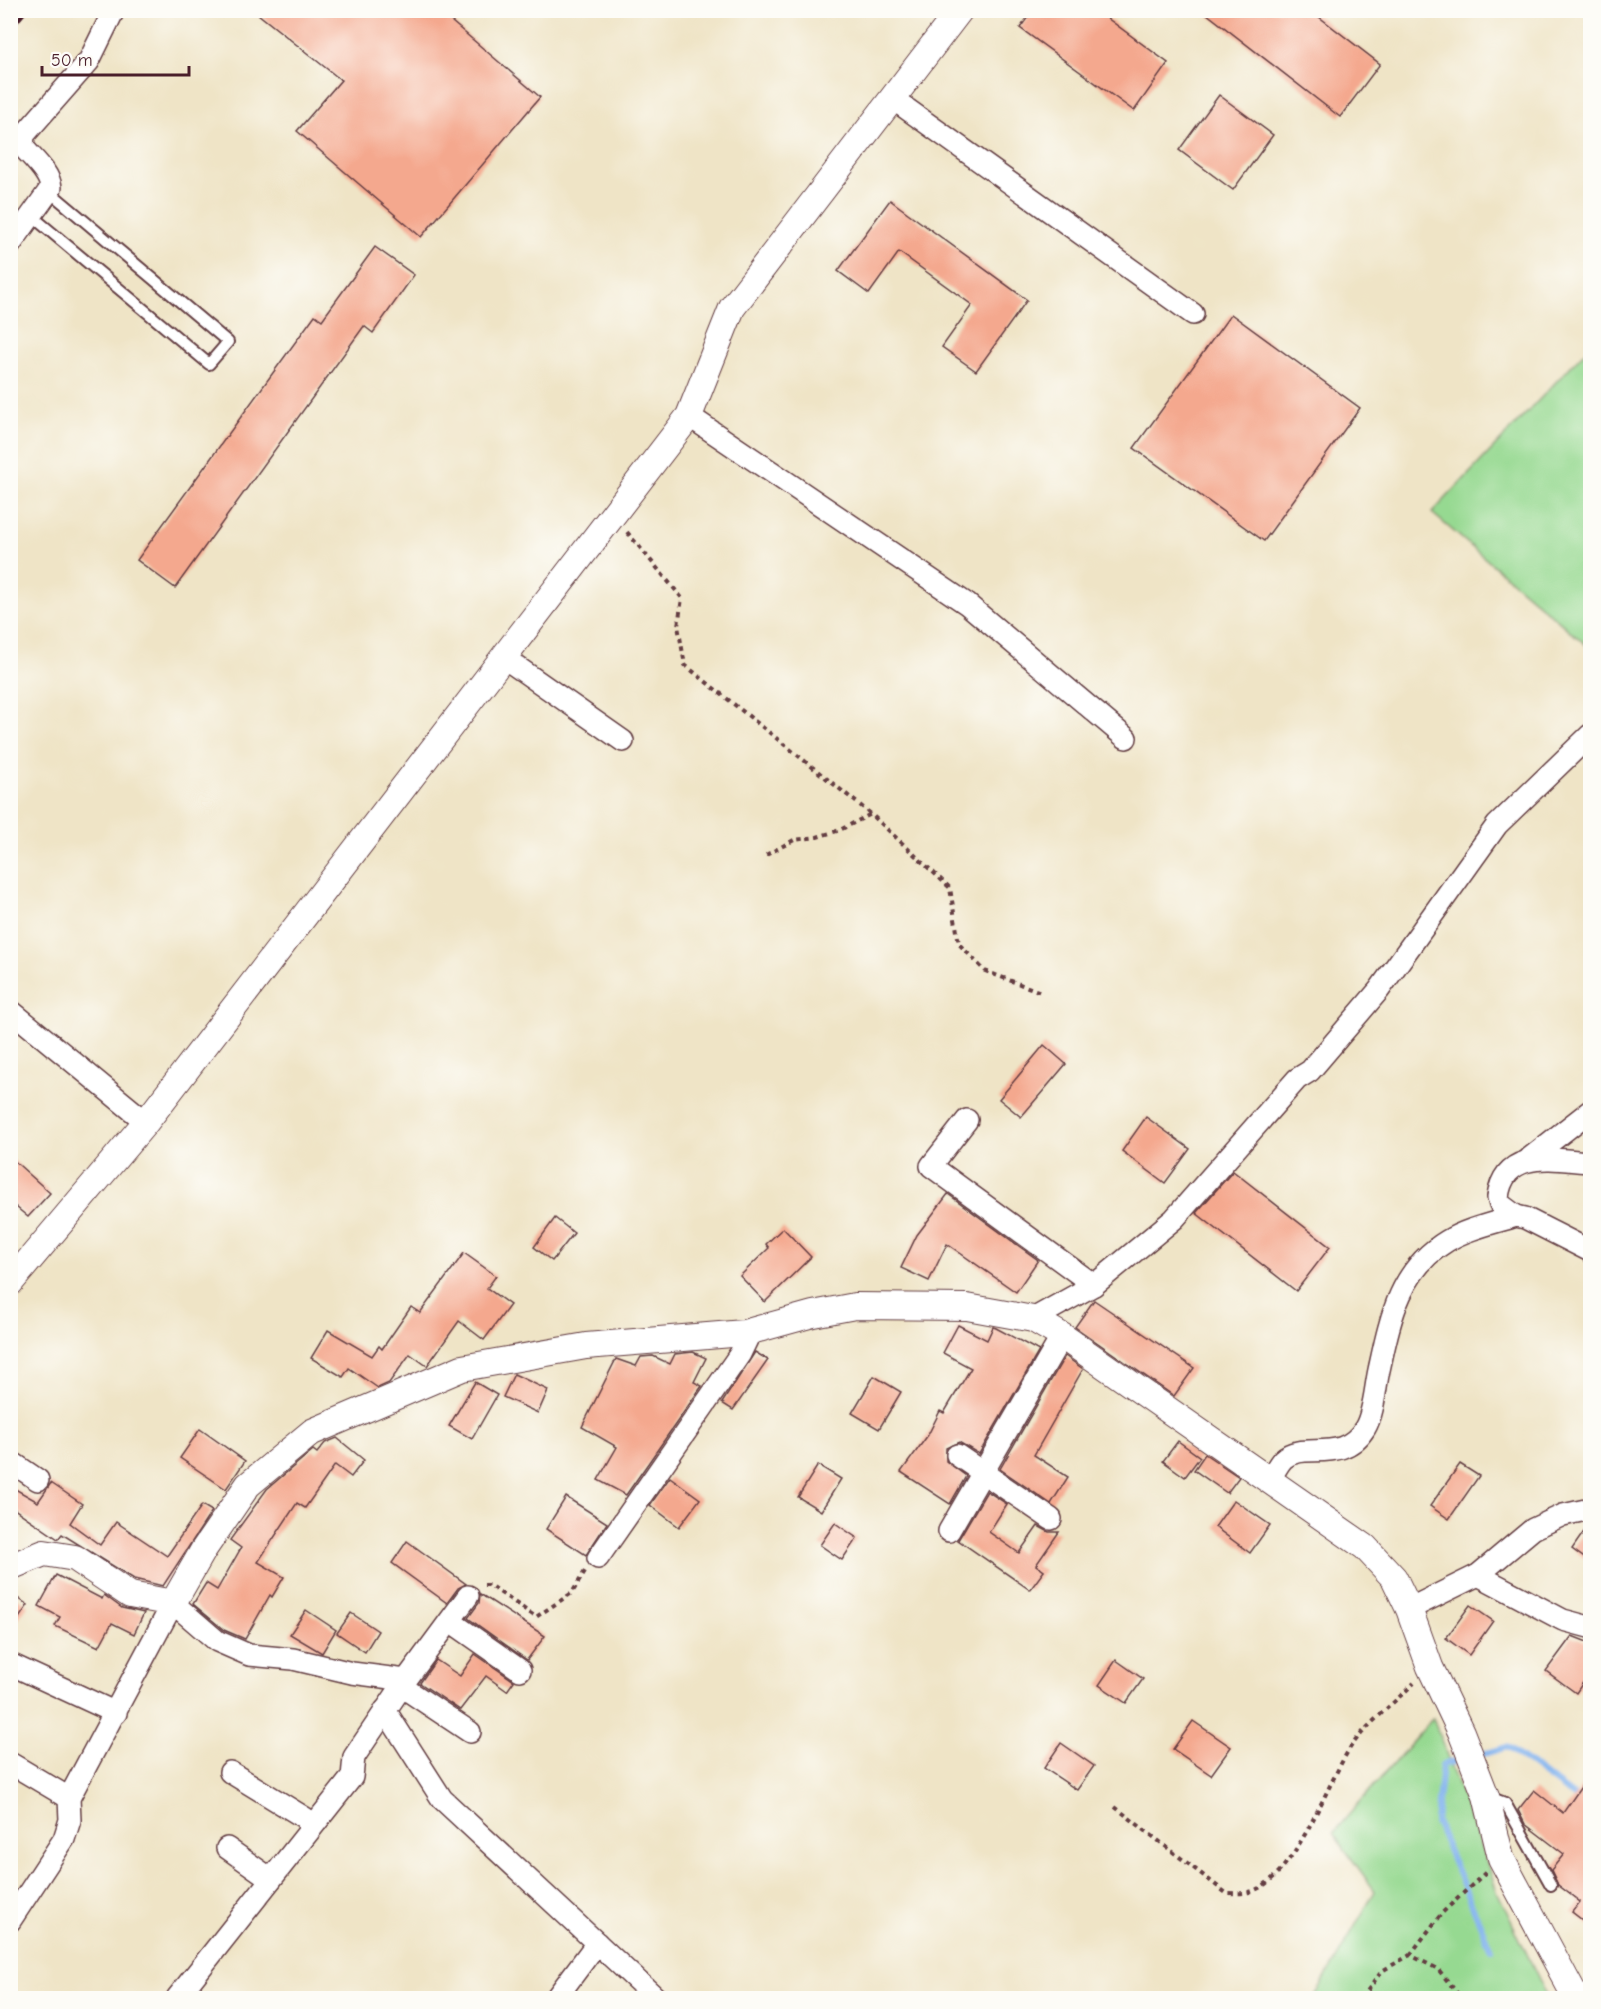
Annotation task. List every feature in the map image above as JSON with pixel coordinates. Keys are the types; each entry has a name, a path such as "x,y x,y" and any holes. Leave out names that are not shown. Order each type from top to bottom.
{"street":[{"path":"10,245 50,192 49,180 23,147 24,135 89,61 114,10"},
{"path":"10,1283 146,1122 689,416 732,308 960,10"},
{"path":"893,99 1193,314"},
{"path":"689,416 967,604 1126,738"},
{"path":"503,657 623,741"},
{"path":"1033,1319 1094,1285 1174,1219 1297,1079 1310,1071 1379,990 1497,825 1590,735"},
{"path":"10,1010 146,1122"},
{"path":"1590,1111 1530,1158 1519,1163 1499,1189 1500,1204 1516,1216 1590,1251"},
{"path":"967,1120 931,1166 1094,1285"},
{"path":"1530,1158 1590,1162"},
{"path":"1270,1479 1283,1458 1304,1452 1329,1452 1350,1444 1365,1428 1391,1314 1406,1280 1427,1254 1448,1240 1516,1216"},
{"path":"10,1921 64,1839 70,1820 69,1798 204,1549 248,1485 312,1432 462,1368 586,1346 751,1331 813,1314 855,1306 967,1307 1033,1319 1062,1336 1365,1547 1394,1578 1409,1608 1430,1667 1461,1732 1486,1796 1500,1858 1576,1998"},
{"path":"598,1558 740,1354 751,1331"},
{"path":"949,1531 985,1473 1062,1336"},
{"path":"957,1455 1051,1519"},
{"path":"10,1461 38,1480"},
{"path":"1409,1608 1478,1575 1533,1530 1563,1515 1590,1509"},
{"path":"10,1567 44,1553 75,1558 130,1595 173,1603 217,1641 249,1655 293,1659 404,1683 470,1732"},
{"path":"1478,1575 1563,1620 1589,1627"},
{"path":"177,1998 352,1777 354,1757 404,1683 468,1596"},
{"path":"450,1621 520,1670"},
{"path":"10,1664 116,1713"},
{"path":"385,1710 442,1799 656,1998"},
{"path":"10,1763 69,1798"},
{"path":"231,1772 305,1818 311,1828"},
{"path":"227,1848 271,1879"},
{"path":"556,1998 597,1944"}],"lane":[{"path":"32,216 209,364 228,342 50,192"},
{"path":"1486,1796 1505,1803 1551,1885"}],"path":[{"path":"612,515 682,598 678,626 685,665 871,814 950,888 959,944 985,971 1041,992"},
{"path":"766,855 794,840 840,830 871,814"},
{"path":"468,1596 477,1585 489,1586 536,1617 572,1593 580,1577 598,1558"},
{"path":"1115,1807 1226,1893 1249,1893 1265,1885 1291,1855 1309,1829 1351,1747 1430,1667"},
{"path":"1362,1998 1382,1971 1410,1955 1442,1913 1500,1858"},
{"path":"1410,1955 1438,1969 1461,1998"}],"green space":[{"path":"1590,346 1590,648 1432,513"},
{"path":"1433,1718 1497,1891 1548,1998 1439,1998 1423,1995 1409,1998 1314,1998 1375,1891 1333,1833"}],"building":[{"path":"253,10 438,10 540,97 421,237 297,131 341,80"},
{"path":"1033,10 1096,10 1168,63 1134,111 1020,28"},
{"path":"1202,10 1310,10 1380,64 1340,117"},
{"path":"1219,95 1273,135 1233,190 1179,150"},
{"path":"890,200 1027,300 976,371 942,347 972,305 899,252 869,294 838,271"},
{"path":"375,247 414,275 373,333 364,326 175,588 137,560 315,315 322,320"},
{"path":"1231,314 1360,408 1264,541 1134,448"},
{"path":"1044,1045 1066,1064 1021,1117 999,1099"},
{"path":"1146,1117 1190,1149 1165,1183 1122,1151"},
{"path":"10,1157 50,1193 28,1217 10,1202"},
{"path":"1233,1171 1330,1247 1296,1291 1196,1213"},
{"path":"948,1194 1038,1260 1016,1292 947,1244 929,1281 901,1268 917,1235"},
{"path":"555,1218 574,1233 552,1261 534,1247"},
{"path":"783,1228 811,1257 765,1302 740,1276 769,1248 766,1244"},
{"path":"464,1253 496,1276 487,1288 510,1305 484,1340 459,1321 427,1366 410,1354 389,1383 378,1388 349,1368 343,1377 311,1358 328,1330 372,1356 379,1346 382,1349 411,1307 420,1313"},
{"path":"1094,1300 1194,1368 1174,1396 1075,1327"},
{"path":"958,1325 987,1340 993,1327 1039,1351 979,1454 959,1442 946,1448 946,1461 966,1476 950,1504 901,1472 928,1435 940,1411 944,1413 971,1368 943,1353"},
{"path":"693,1352 706,1358 694,1382 702,1386 626,1495 598,1480 617,1447 582,1427 616,1359 636,1366 641,1357 653,1356 670,1364 675,1354"},
{"path":"755,1352 768,1360 733,1410 722,1403"},
{"path":"1065,1356 1083,1369 1034,1455 1068,1477 1051,1504 1000,1469"},
{"path":"514,1374 548,1390 538,1413 503,1397"},
{"path":"874,1376 901,1392 879,1429 852,1413"},
{"path":"475,1382 497,1395 472,1439 449,1426"},
{"path":"200,1429 245,1461 226,1489 180,1458"},
{"path":"337,1438 364,1460 351,1477 335,1465 305,1508 297,1503 258,1562 284,1577 272,1597 270,1595 245,1639 224,1630 193,1604 206,1583 217,1590 241,1548 230,1540 267,1489 313,1450 317,1453 325,1443"},
{"path":"1178,1441 1200,1457 1185,1477 1163,1461"},
{"path":"1205,1454 1239,1477 1227,1493 1194,1470"},
{"path":"1460,1464 1479,1476 1449,1519 1430,1506"},
{"path":"818,1465 841,1479 821,1511 798,1497"},
{"path":"670,1477 700,1499 679,1527 650,1505"},
{"path":"51,1483 82,1504 70,1523 100,1545 116,1522 167,1556 202,1505 212,1511 163,1586 134,1579 62,1534 58,1539 10,1506 10,1486 38,1502"},
{"path":"987,1491 1007,1504 989,1532 1019,1553 1038,1526 1049,1532 1059,1532 1036,1565 1044,1571 1030,1590 958,1540"},
{"path":"566,1497 607,1523 586,1555 546,1529"},
{"path":"1234,1500 1270,1525 1250,1553 1215,1527"},
{"path":"835,1523 857,1538 842,1560 820,1545"},
{"path":"1590,1523 1590,1562 1572,1549"},
{"path":"407,1541 466,1584 458,1588 447,1603 392,1563"},
{"path":"56,1575 102,1599 104,1595 122,1608 144,1613 134,1634 112,1623 99,1647 55,1626 60,1617 39,1606"},
{"path":"10,1593 28,1605 10,1631"},
{"path":"480,1594 545,1636 527,1660 468,1618 479,1603"},
{"path":"1470,1605 1493,1621 1469,1655 1446,1638"},
{"path":"306,1610 336,1630 322,1653 290,1634"},
{"path":"351,1613 378,1631 365,1652 337,1633"},
{"path":"1572,1636 1590,1643 1590,1672 1576,1693 1546,1671"},
{"path":"475,1654 514,1681 507,1691 486,1676 460,1710 420,1683 436,1660 460,1676"},
{"path":"1116,1660 1143,1679 1126,1703 1099,1685"},
{"path":"1193,1721 1231,1747 1211,1775 1173,1749"},
{"path":"1061,1743 1094,1766 1077,1790 1044,1768"},
{"path":"1590,1774 1590,1926 1572,1912 1580,1902 1558,1885 1551,1870 1564,1854 1525,1824 1518,1810 1534,1790 1563,1813"}],"waterway":[{"path":"1476,1756 1507,1747 1590,1808"},
{"path":"1466,1758 1442,1765 1436,1822 1491,1949"}],"railway":[{"path":"10,29 26,10"}]}
